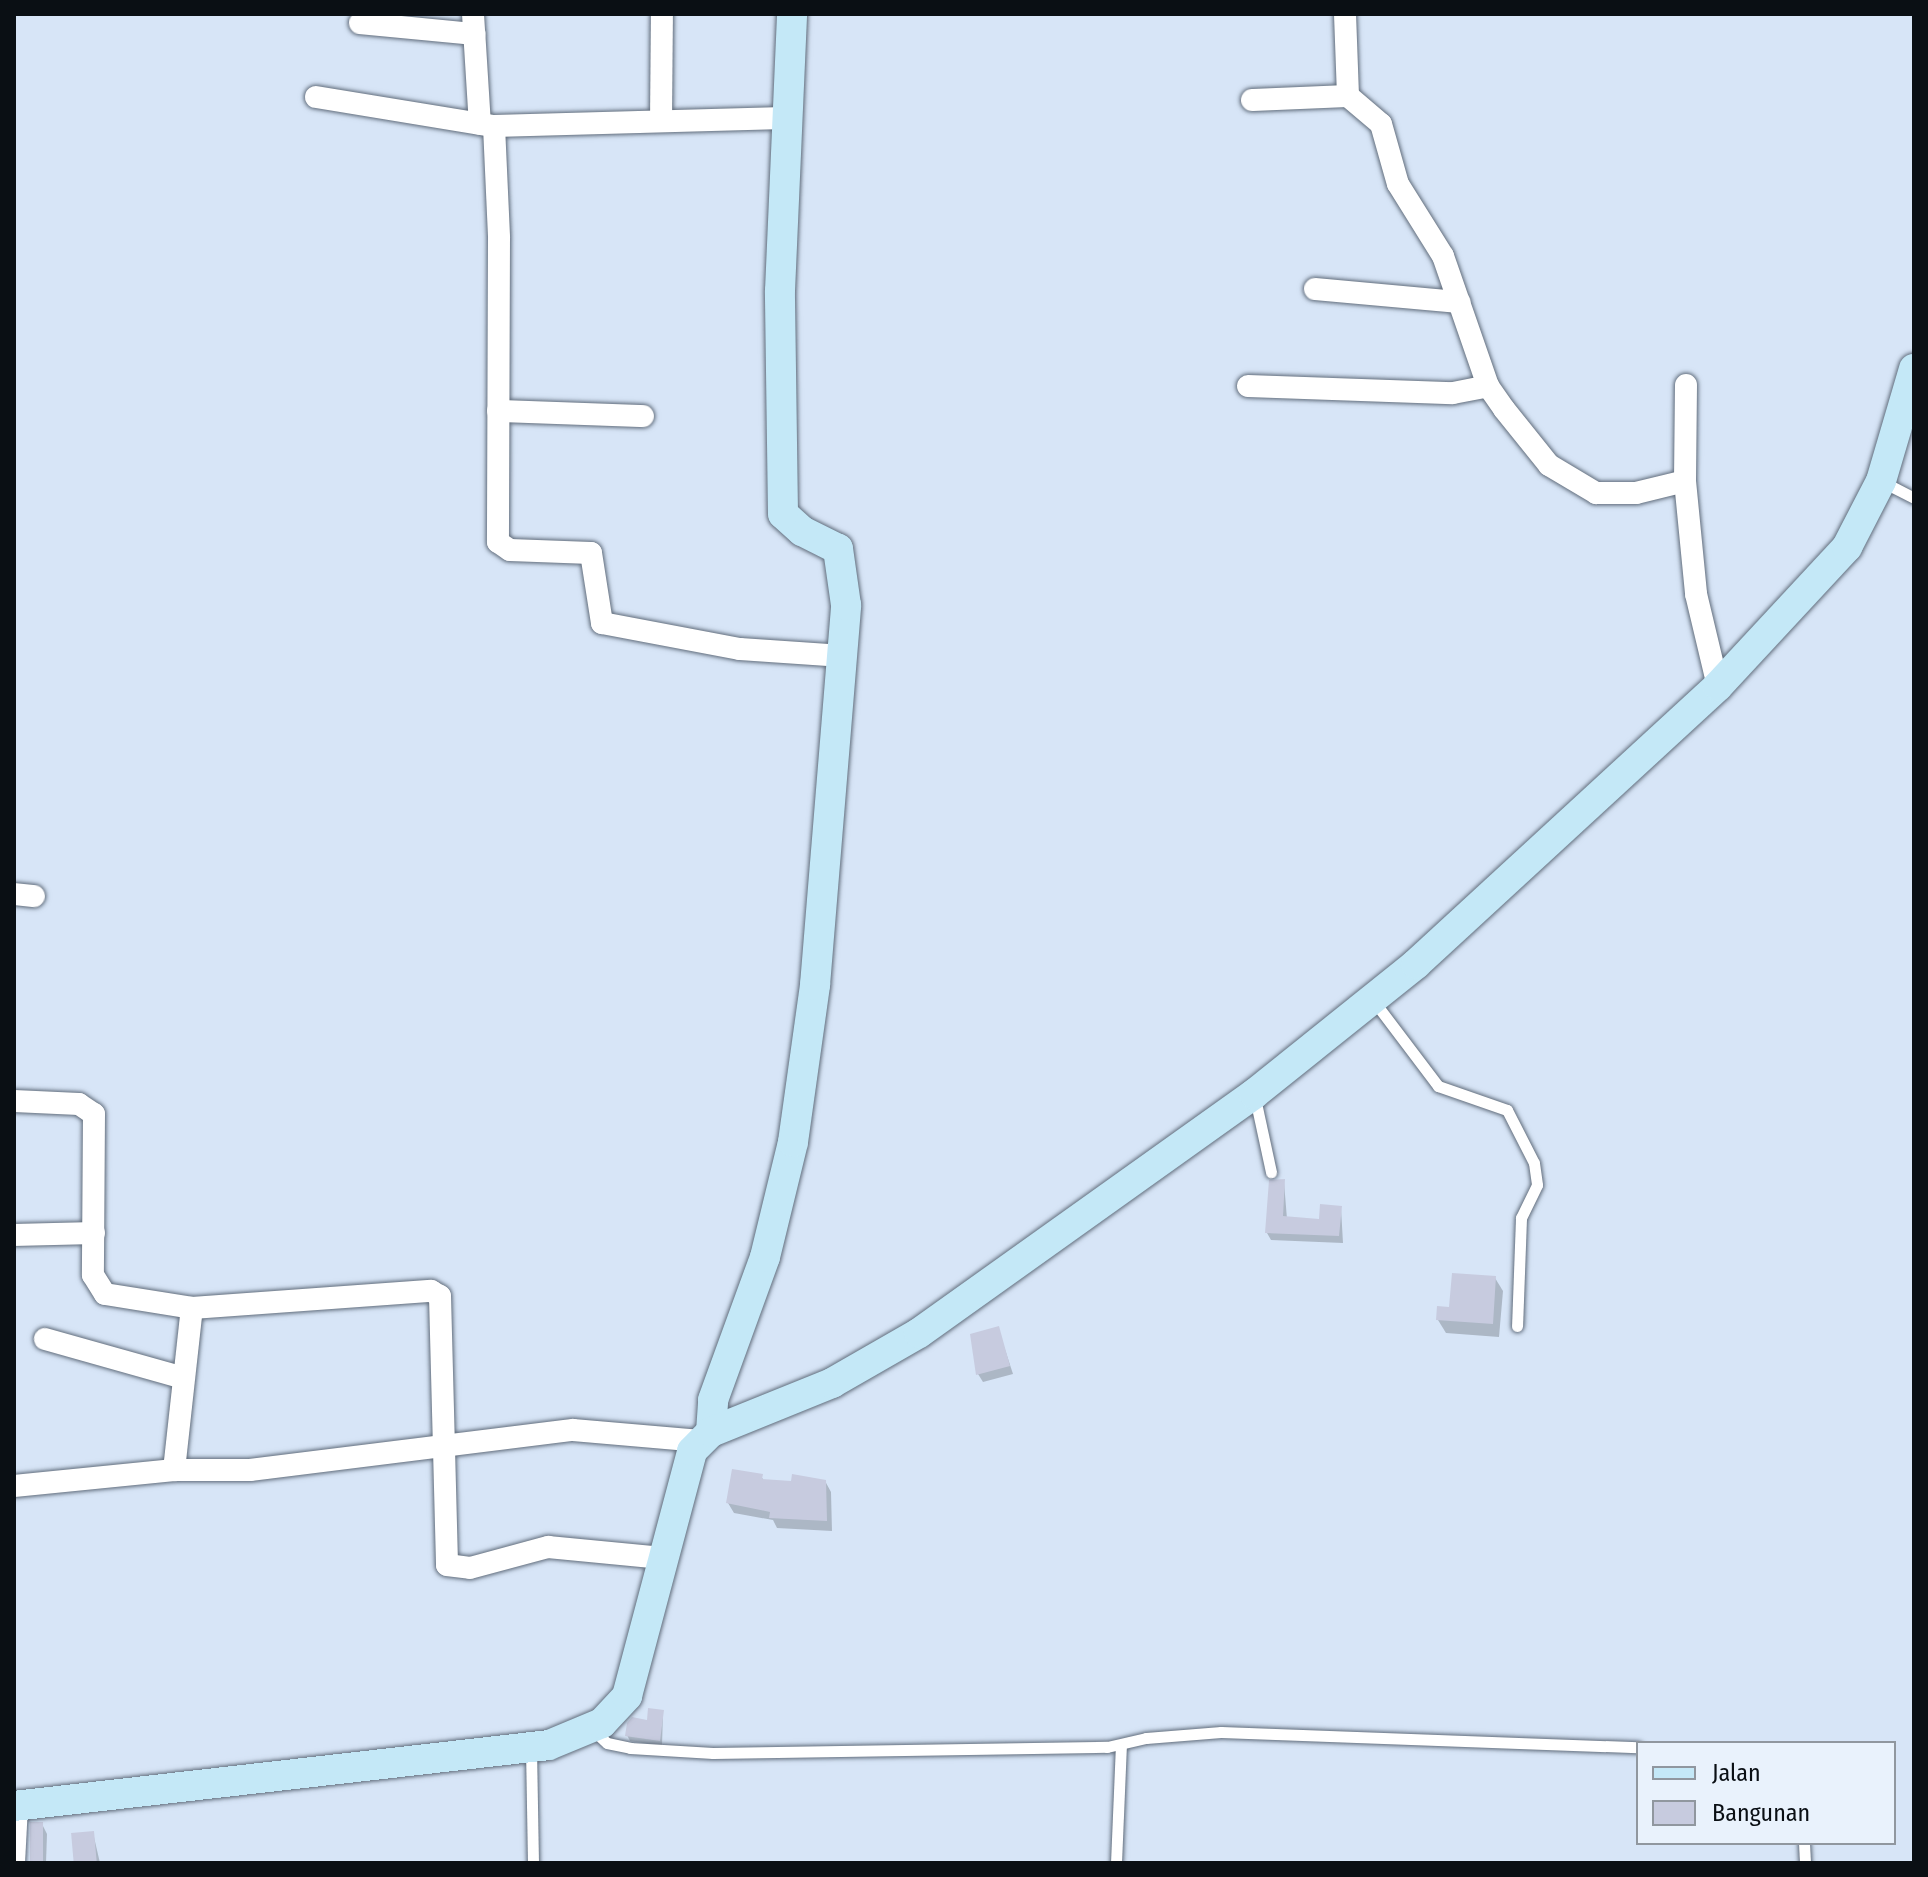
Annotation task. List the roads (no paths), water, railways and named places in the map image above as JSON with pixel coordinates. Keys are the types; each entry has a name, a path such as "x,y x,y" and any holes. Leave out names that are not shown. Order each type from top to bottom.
{"main road":[{"path":"16,1806 567,1742 592,1730 627,1696 686,1463 706,1436 713,1400 765,1257 793,1142 815,985 843,656 845,581 838,549 802,531 783,514 784,118 792,14"},
{"path":"706,1436 832,1383 919,1333 1254,1094 1373,999 1718,686 1847,547 1881,481 1914,369"}],"street":[{"path":"661,121 662,14"},
{"path":"1345,14 1348,96"},
{"path":"360,23 473,24 487,125 498,411 498,542 510,550 591,553 602,623 740,649 843,656"},
{"path":"1252,100 1348,96 1381,124 1398,184 1443,256 1488,386 1530,445 1571,483 1606,495 1685,481"},
{"path":"316,97 487,125 784,118"},
{"path":"1315,289 1459,302"},
{"path":"1686,385 1685,481 1696,594 1718,686"},
{"path":"1248,386 1453,393 1488,386"},
{"path":"498,411 643,416"},
{"path":"14,1101 79,1104 92,1111 98,1290 192,1308 431,1291 440,1296 441,1445 447,1565 470,1568 548,1547 662,1558"},
{"path":"14,1235 94,1233"},
{"path":"174,1470 180,1377 192,1308"},
{"path":"45,1339 180,1377"},
{"path":"14,1486 174,1470 250,1470 573,1430 706,1436"},
{"path":"14,1863 16,1806"}],"lane":[{"path":"1881,481 1914,498"},
{"path":"1373,999 1438,1086 1507,1110 1534,1163 1537,1185 1521,1218 1517,1326"},
{"path":"1254,1094 1271,1172"},
{"path":"592,1730 607,1743 630,1748 713,1753 1121,1745 1221,1732 1636,1747"},
{"path":"1116,1863 1121,1745"},
{"path":"531,1747 533,1863"}]}
